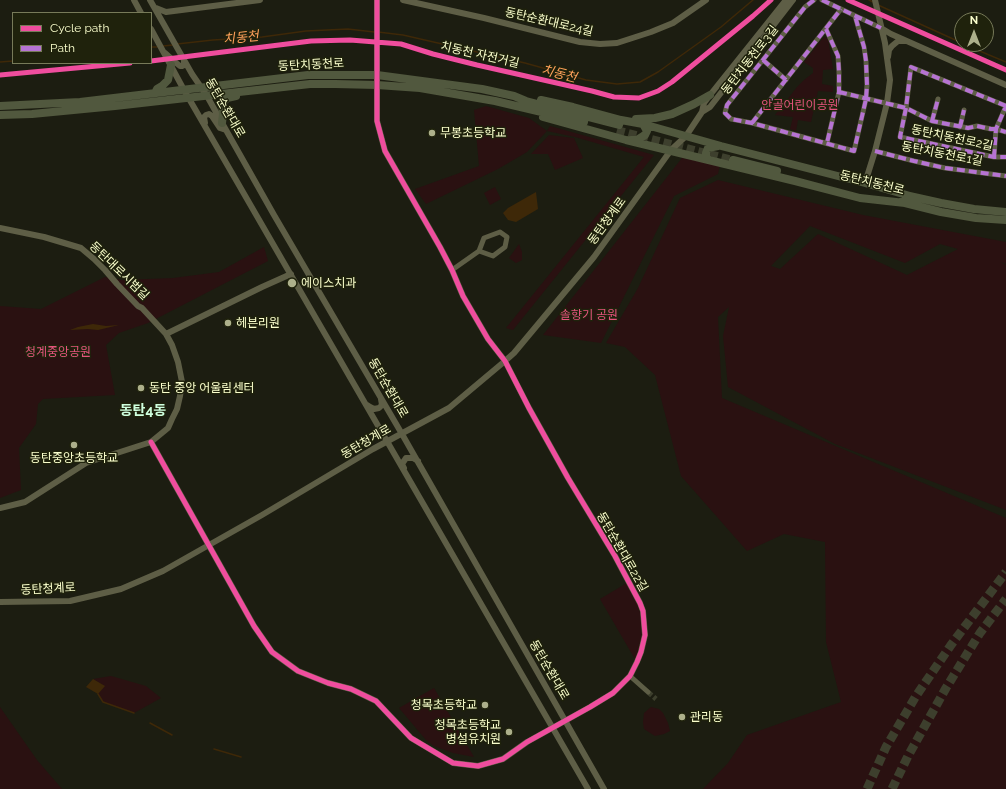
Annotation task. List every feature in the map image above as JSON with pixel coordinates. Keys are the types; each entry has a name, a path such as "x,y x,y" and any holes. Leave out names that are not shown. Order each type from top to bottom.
{"main road":[{"path":"155,93 157,89 168,80 171,66"},
{"name":"동탄치동천로","path":"0,106 80,102 308,75 377,75 482,89 514,96 535,98 565,105 619,125"},
{"name":"동탄치동천로","path":"0,115 32,114 115,106 310,84 377,85 440,91 619,125"},
{"path":"224,126 222,104 227,98 236,96 239,92"},
{"path":"619,125 672,114 710,95"},
{"path":"512,105 520,110 626,140 860,198 907,200"},
{"path":"619,125 643,124 721,146 865,183 907,200"},
{"path":"626,140 636,140 645,135 647,132 643,124"},
{"path":"709,160 706,156 708,148 721,146"},
{"name":"동탄치동천로","path":"734,157 907,200 941,212 976,218 1006,220"},
{"name":"동탄치동천로","path":"907,200 1006,212"}],"street":[{"path":"134,0 140,12"},
{"name":"동탄순환대로","path":"150,0 418,461 604,789"},
{"path":"154,7 158,10 166,12 260,0"},
{"path":"377,0 377,75"},
{"name":"동탄순환대로24길","path":"403,0 580,42 600,44 618,43 662,28 674,23 706,0"},
{"name":"동탄청계로","path":"0,602 70,601 121,589 163,571 209,546 388,441 449,408 514,352 594,257 671,150 686,136 702,112 704,103 710,95 790,0"},
{"name":"동탄청계로","path":"702,112 710,107 790,0"},
{"name":"동탄치동천로3길","path":"814,0 805,7 728,105 725,113 731,119 752,123 854,151 866,99 867,85 864,47 855,16"},
{"path":"822,0 855,16 881,25 892,34 905,41 1006,85"},
{"path":"865,183 887,103 890,80 888,58 875,0"},
{"path":"752,123 841,9"},
{"path":"165,25 166,12"},
{"path":"826,28 838,56 839,72 839,92 827,143"},
{"path":"152,31 184,90 588,789"},
{"path":"888,58 892,46 898,41 905,41"},
{"path":"163,51 180,66 184,65 185,62"},
{"path":"763,60 786,80"},
{"name":"동탄치동천로2길","path":"1006,106 911,67 906,108 900,137 994,157 1006,157"},
{"name":"동탄순환대로22길","path":"151,442 254,626 272,652 298,671 328,683 351,689 376,701 411,738 453,763 478,766 503,759 527,742 613,693 630,676 641,652 645,635 643,611 640,603 568,478 505,361 488,339 470,309 440,247 385,151 377,121 377,75"},
{"path":"839,92 906,108"},
{"path":"932,121 938,99"},
{"path":"994,157 996,128 1006,106"},
{"name":"동탄치동천로2길","path":"906,108 932,121 968,128 977,126 991,129 996,128 1006,132"},
{"path":"960,127 964,110"},
{"path":"205,124 204,117 206,114 209,114 220,128 224,126"},
{"name":"동탄치동천로1길","path":"875,151 945,168 1006,176"},
{"name":"동탄대로시범길","path":"0,228 44,237 81,248 105,270 166,334 178,362 182,382 177,409 168,428 151,442 86,463 25,502 0,508"},
{"path":"452,270 479,251 484,238 500,232 507,238 505,247 493,256 479,251"},
{"path":"166,334 291,274"},
{"path":"366,404 374,409 379,408 382,405 381,397"},
{"path":"404,470 402,464 406,458 409,457 418,461"},
{"path":"630,676 648,692"}],"green space":[{"name":"안골어린이공원","path":"825,37 828,39 833,69 823,70 822,84 833,86 833,92 818,91 811,122 798,120 796,131 790,129 793,117 775,115 797,87 813,73 813,68 804,62"},
{"path":"486,106 529,118 547,131 527,152 498,169 426,204 415,189 479,166 474,110"},
{"path":"550,126 654,155 513,330 506,328 644,157 575,137 547,131"},
{"path":"549,135 574,138 583,158 555,170 548,154 531,154"},
{"name":"솔향기 공원","path":"682,158 720,165 718,174 674,196 601,343 543,335"},
{"path":"718,180 863,215 1006,242 1006,264 1000,262 1006,265 1006,510 835,444 728,387 723,336 729,307 718,317 722,398 1006,518 1006,789 703,789 728,763 747,735 841,702 826,642 825,542 784,534 747,551 681,476 655,375 625,347 606,343 638,288 680,198","holes":["810,226 905,263 940,244 958,249 907,275 818,234 780,269 771,266"]},
{"path":"495,187 501,199 490,205 484,193"},
{"path":"519,244 522,252 522,260 516,263 509,258"},
{"name":"청계중앙공원","path":"264,247 268,261 148,323 119,333 106,345 115,395 43,399 38,404 36,424 19,448 21,490 0,498 0,306 41,309 105,277 122,280 173,278 219,272"},
{"path":"627,583 639,605 643,635 636,661 600,599"},
{"path":"111,676 146,686 161,698 134,713 103,702 98,694 104,686 93,679"},
{"path":"434,688 474,757 453,753 434,746 426,740 399,708"},
{"path":"0,707 37,760 62,789 0,789"},
{"path":"651,707 659,709 663,713 670,731 655,736 644,729 644,713"}],"shaded area":[{"path":"536,192 538,209 516,222 508,220 503,213 508,208"},
{"path":"93,324 106,326 119,325 98,330 70,330"},
{"path":"93,679 105,686 98,694 86,687"}],"waterway":[{"name":"치동천","path":"378,32 403,35 525,63 586,80 617,84 640,82 658,72 721,27 753,0"},
{"name":"치동천","path":"869,0 873,2"},
{"name":"치동천","path":"878,5 954,39"},
{"name":"치동천","path":"177,44 262,37 306,31 348,29 374,32"},
{"name":"치동천","path":"163,46 173,45"},
{"name":"치동천","path":"152,47 157,47"},
{"name":"치동천","path":"982,52 1006,62"},
{"name":"치동천","path":"0,62 12,61"},
{"path":"98,694 103,702 134,713"},
{"path":"150,723 172,735"},
{"path":"214,749 241,757"}],"tunnel":[{"path":"617,130 733,160"},
{"path":"867,789 886,747 916,696 951,645 1006,572"},
{"path":"892,789 908,756 946,688 980,633 1006,599"},
{"path":"648,692 656,699"}],"marked path":[{"path":"814,0 805,7 727,105 725,113 731,119 752,123 854,151 866,99 867,85 864,47 855,16"},
{"path":"822,0 881,28"},
{"path":"752,123 841,9"},
{"path":"826,29 838,56 839,72 839,92 827,143"},
{"path":"763,60 786,80"},
{"path":"1006,106 911,67 906,108 900,137 994,157 1006,157"},
{"path":"839,92 906,108 932,121 968,128 977,126 1006,132"},
{"path":"932,121 938,99"},
{"path":"994,157 996,129 1006,106"},
{"path":"960,127 964,110"},
{"path":"875,151 945,168 1006,176"}],"cycle path":[{"path":"151,442 254,626 272,652 298,671 328,683 351,689 376,701 411,738 453,763 478,766 503,759 527,742 613,693 630,676 641,652 645,635 643,611 640,603 615,556 568,478 505,361 488,339 463,296 440,247 385,151 377,121 377,0"},
{"name":"치동천 자전거길","path":"152,61 311,41 350,40 401,44 477,65 614,97 639,98 658,91 672,82 771,0"},
{"path":"848,0 1006,70"},
{"path":"0,75 119,64"}],"place":[{"name":"무봉초등학교","path":"432,133"},
{"name":"에이스치과","path":"292,283"},
{"name":"헤븐리원","path":"228,323"},
{"name":"동탄 중앙 어울림센터","path":"141,388"},
{"name":"동탄중앙초등학교","path":"74,445"},
{"name":"청목초등학교","path":"485,705"},
{"name":"관리동","path":"682,717"},
{"name":"청목초등학교 병설유치원","path":"509,732"}],"district":[{"name":"동탄4동","path":"143,411"}]}
